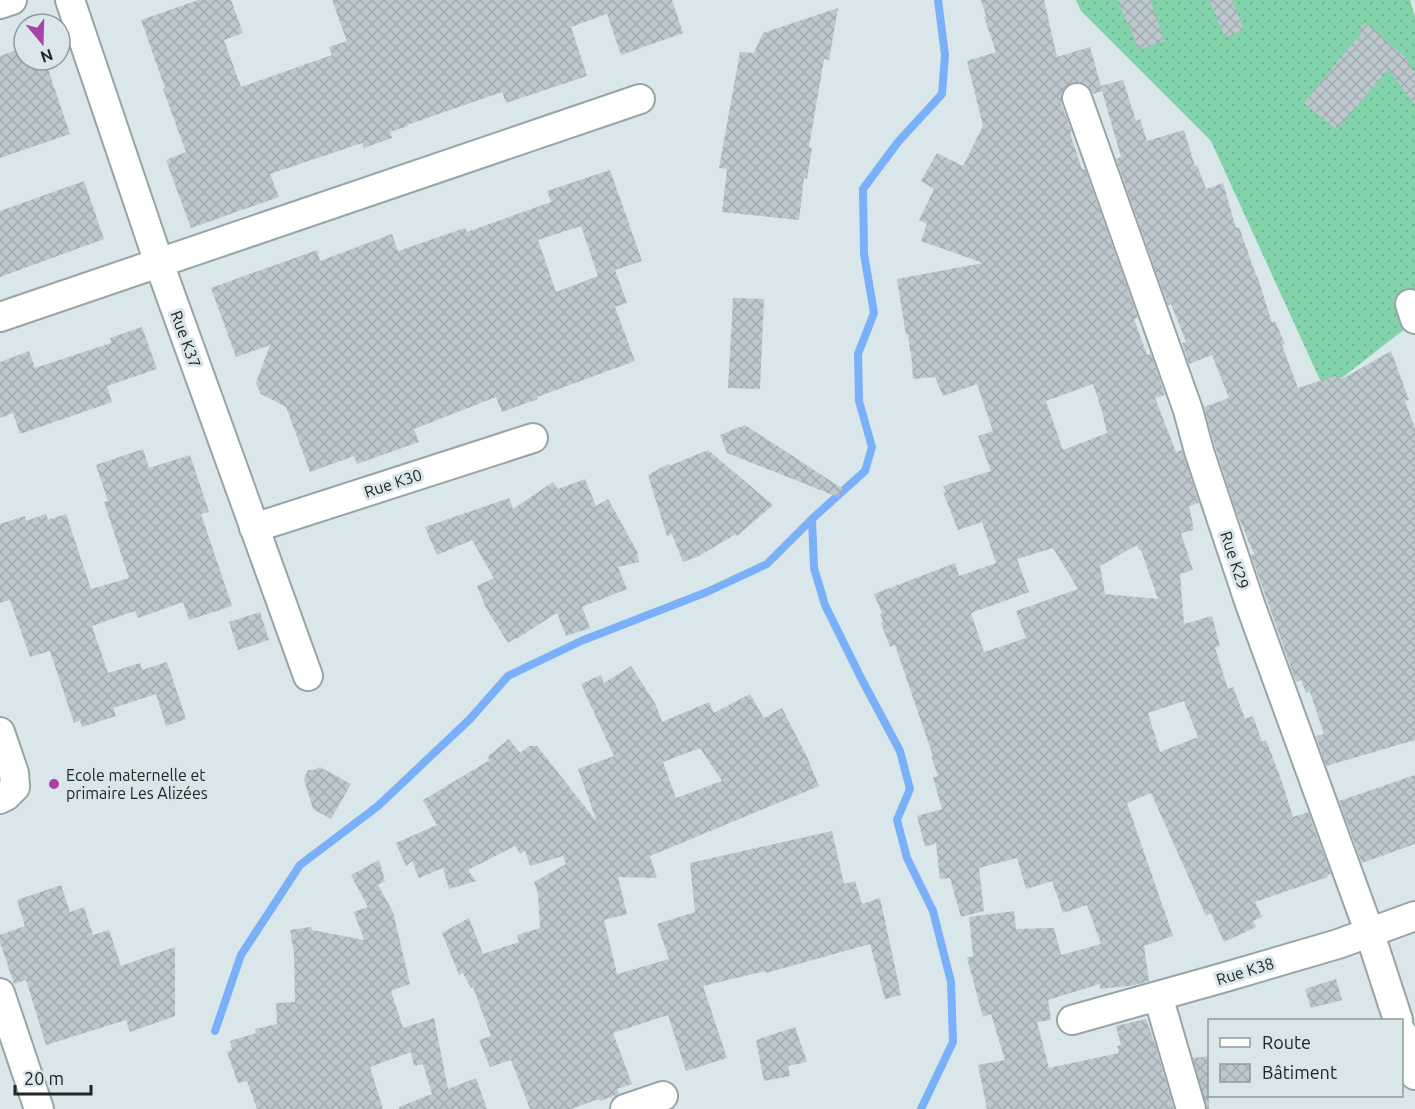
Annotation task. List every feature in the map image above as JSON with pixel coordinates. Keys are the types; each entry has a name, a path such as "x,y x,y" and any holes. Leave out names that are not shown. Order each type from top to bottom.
{"street":[{"path":"0,4 12,0"},
{"name":"Rue K37","path":"70,0 159,263 308,676"},
{"name":"Rue K29","path":"1077,98 1188,410 1199,451 1250,604 1369,931 1398,1019"},
{"path":"0,317 640,99"},
{"name":"Rue K30","path":"254,528 533,438"},
{"path":"0,732 14,773 8,793"},
{"name":"Rue K38","path":"1072,1020 1338,944 1415,915"},
{"path":"0,993 11,1062 39,1109"},
{"path":"1158,996 1191,1109"},
{"path":"1403,1039 1415,1075"},
{"path":"626,1109 663,1096"}],"green space":[{"path":"1076,0 1410,0 1415,17 1415,321 1325,391 1211,141 1081,11"}],"building":[{"path":"198,0 231,0 243,33 224,40 241,87 332,55 329,47 347,41 332,0 672,0 683,33 621,55 607,14 571,27 587,76 506,103 502,92 407,125 390,132 392,138 364,148 362,143 270,174 279,197 191,228 166,160 186,152 141,20"},
{"path":"981,0 1044,0 1057,57 1090,47 1101,86 1123,80 1136,121 1140,119 1147,141 1184,130 1195,166 1197,165 1206,189 1223,183 1236,228 1239,227 1272,323 1275,321 1285,344 1282,345 1298,388 1340,374 1342,379 1391,351 1409,400 1405,401 1415,428 1415,740 1326,766 1316,736 1324,734 1310,692 1306,693 1301,680 1296,682 1251,555 1254,554 1236,511 1204,407 1229,398 1212,355 1189,364 1182,343 1186,342 1171,304 1168,305 1116,159 1121,157 1102,91 1093,94 1088,86 1079,82 1065,87 1061,94 1061,103 1072,132 1070,133 1138,318 1134,319 1147,355 1151,354 1165,395 1155,398 1176,452 1182,450 1199,503 1189,506 1194,530 1181,533 1193,570 1180,574 1184,624 1212,616 1220,646 1215,648 1228,689 1233,687 1245,719 1253,716 1262,742 1266,740 1293,817 1308,812 1331,874 1255,902 1262,917 1253,921 1256,927 1224,942 1211,913 1206,916 1151,793 1127,803 1173,936 1144,946 1149,981 1100,989 1100,984 1048,1000 1051,1020 1037,1022 1049,1068 1119,1053 1117,1046 1121,1045 1116,1026 1146,1019 1174,1109 987,1109 978,1065 1005,1060 991,1014 983,1017 967,958 973,956 969,917 1014,911 1016,929 1054,928 1061,955 1101,944 1087,905 1063,913 1052,881 1026,889 1017,858 979,868 984,911 961,917 950,878 940,879 936,843 925,847 917,816 942,809 933,777 938,776 895,645 890,647 881,623 883,621 880,614 882,613 874,594 955,563 959,576 996,563 982,522 958,530 943,492 946,491 943,486 991,471 978,436 993,431 977,384 943,396 935,377 913,379 911,351 908,334 906,335 897,279 983,263 921,241 927,224 919,220 934,189 921,181 937,153 963,166 983,126 967,61 996,52 984,17 986,16","holes":["1093,384 1107,433 1063,450 1046,401","1137,545 1141,550 1158,599 1105,594 1100,566","1053,548 1078,589 1016,611 1026,638 984,652 971,613 1029,592 1017,559","1184,701 1198,737 1160,752 1148,713"]},
{"path":"1118,0 1150,0 1164,41 1138,50"},
{"path":"1209,0 1232,0 1244,29 1225,37"},
{"path":"838,8 829,60 824,59 799,220 722,212 727,169 719,168 740,52 754,53 763,33"},
{"path":"1366,23 1405,57 1415,74 1415,105 1388,69 1337,130 1304,103 1362,33 1359,29"},
{"path":"12,52 12,72 49,72 70,134 0,158 0,56"},
{"path":"610,170 642,261 615,270 627,303 615,307 635,361 502,412 496,397 414,429 419,442 357,464 354,456 310,472 286,407 261,394 256,383 270,345 236,357 211,288 317,250 320,261 392,234 398,251 465,228 467,232 551,202 547,191","holes":["581,226 598,276 556,292 538,240"]},
{"path":"84,181 104,239 0,277 0,211"},
{"path":"733,298 764,299 760,389 728,388"},
{"path":"142,327 157,369 107,386 112,402 20,434 13,413 0,418 0,362 29,351 35,368 111,343 110,338"},
{"path":"745,425 843,489 838,497 727,453 720,435"},
{"path":"143,449 149,468 190,455 209,512 201,514 232,606 189,620 183,602 138,618 135,611 92,626 108,673 140,663 142,670 167,662 186,719 166,726 156,694 113,708 116,716 82,727 80,720 74,723 50,651 30,657 10,600 0,603 0,524 25,516 26,521 46,514 48,520 66,514 91,589 129,578 104,502 108,501 96,465"},
{"path":"708,450 773,505 737,536 736,534 699,556 683,562 672,534 667,536 648,475 668,464 669,466"},
{"path":"585,479 596,506 608,499 638,553 639,562 618,567 627,589 582,607 590,628 566,636 557,613 508,643 486,608 477,586 494,578 472,540 437,555 425,527 509,498 513,509 553,482 558,489"},
{"path":"260,612 269,640 238,650 229,622"},
{"path":"631,666 656,705 662,722 709,702 714,713 750,694 764,718 782,708 819,786 650,856 657,878 618,877 627,914 604,920 617,974 669,959 657,924 695,912 690,863 832,831 844,884 855,881 862,904 880,898 901,995 885,999 870,944 766,973 765,971 703,986 727,1058 686,1071 668,1015 613,1033 632,1084 617,1089 619,1094 571,1109 530,1109 511,1060 490,1067 479,1040 491,1036 473,987 471,988 463,973 459,975 442,933 469,918 483,954 519,942 517,935 540,928 538,893 534,882 566,864 563,856 530,866 525,851 520,854 515,846 468,870 476,881 449,889 443,868 419,878 412,861 406,866 396,843 437,825 423,800 490,760 487,757 509,739 520,753 529,746 537,746 597,822 578,769 614,756 581,684 601,675 604,683","holes":["700,748 722,781 676,798 663,762"]},
{"path":"320,767 351,784 331,819 313,809 304,779 308,770"},
{"path":"1415,775 1415,844 1362,863 1339,801"},
{"path":"379,860 385,881 378,885 393,912 410,984 391,991 403,1028 434,1018 448,1089 476,1078 487,1109 399,1109 399,1107 432,1094 423,1064 414,1066 411,1052 370,1067 383,1109 257,1109 247,1081 238,1083 227,1052 232,1050 230,1041 256,1033 255,1029 277,1024 276,1003 295,1002 294,953 290,930 311,927 312,930 364,940 354,912 368,907 351,875"},
{"path":"61,885 70,912 84,907 93,935 109,930 121,966 175,947 175,1016 130,1032 126,1020 46,1045 26,980 14,984 0,942 0,935 25,926 17,900"},
{"path":"1336,979 1342,1000 1311,1008 1305,989"},
{"path":"795,1027 807,1062 788,1066 790,1076 764,1081 756,1040"},
{"path":"1208,1056 1209,1109 1207,1109 1193,1058"}],"waterway":[{"path":"921,1109 953,1042 951,982 933,911 907,858 897,820 910,789 900,751 825,605 814,568 812,519 865,471 872,447 859,401 858,354 874,313 864,254 863,189 898,142 942,94 945,55 938,0"},
{"path":"215,1031 241,955 300,865 378,806 470,719 508,676 581,641 707,592 767,564 812,519"}],"place":[{"name":"Ecole maternelle et primaire Les Alizées","path":"54,784"}]}
